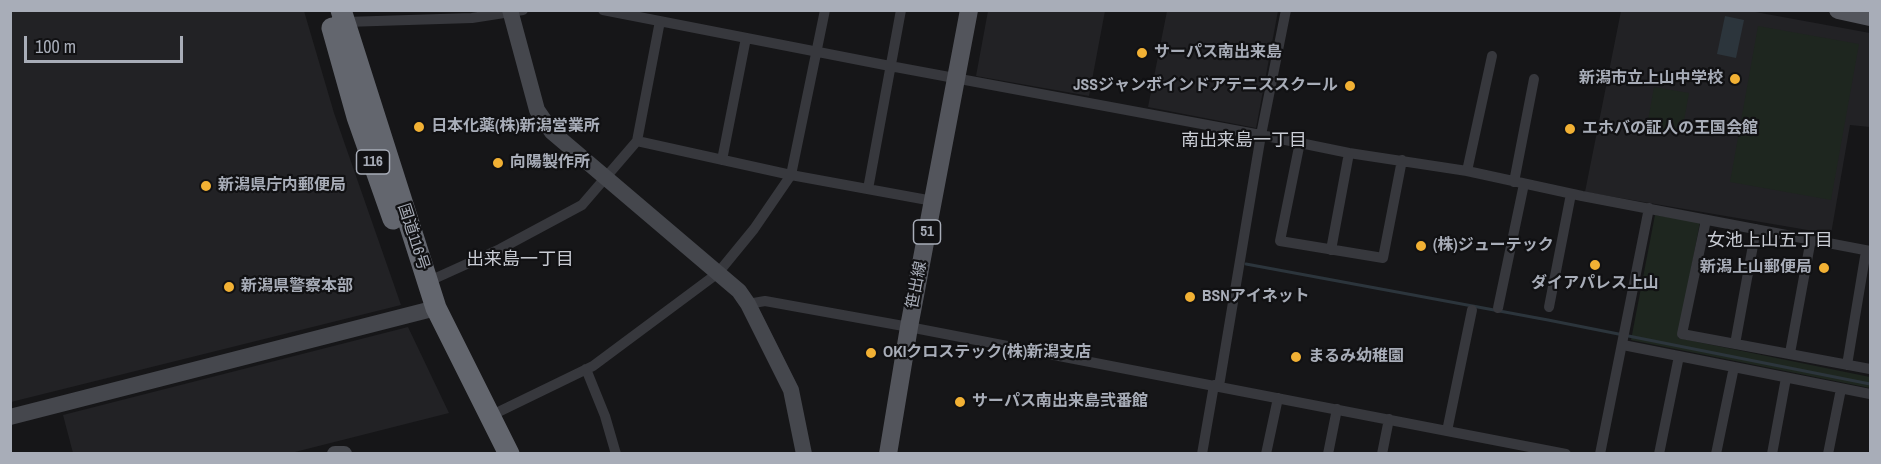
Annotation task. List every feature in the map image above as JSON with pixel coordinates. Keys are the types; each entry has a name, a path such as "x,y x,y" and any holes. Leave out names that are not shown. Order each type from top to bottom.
{"highway":[{"name":"国道116号","path":"338,14 427,282 431,309 509,453"},
{"name":"国道116号","path":"338,14 357,117 431,309 480,429 494,453"}],"main road":[{"name":"笹出線","path":"888,453 909,327 958,78 969,10"},
{"path":"1838,10 1870,17"}],"street":[{"path":"603,10 1348,153 1467,171 1571,194 1868,251 1846,365"},
{"path":"490,416 586,369 718,273 754,229 792,175 825,10"},
{"path":"867,189 900,10"},
{"path":"1202,453 1286,10"},
{"path":"338,14 472,18 514,11 537,110 552,132 740,291 748,303 791,390 804,453"},
{"path":"427,282 500,249 582,205 637,141 660,21"},
{"path":"722,160 746,38"},
{"path":"1467,171 1492,56"},
{"path":"1498,308 1534,79"},
{"path":"637,141 792,175 933,201"},
{"path":"1300,142 1280,241 1383,258 1402,160"},
{"path":"1331,250 1348,153"},
{"path":"1549,307 1571,194"},
{"path":"1600,453 1649,208"},
{"path":"1706,220 1682,334 1870,369"},
{"path":"1735,344 1756,229"},
{"path":"1790,353 1811,239"},
{"path":"748,303 765,301 909,327 1566,453"},
{"path":"10,417 431,309"},
{"path":"1447,431 1472,310"},
{"path":"1623,342 1678,356 1870,394"},
{"path":"1659,453 1678,356"},
{"path":"1716,453 1734,367"},
{"path":"586,369 605,416 616,453"},
{"path":"1772,453 1786,378"},
{"path":"1828,453 1841,389"},
{"path":"1266,453 1278,398"},
{"path":"1328,453 1337,409"},
{"path":"1382,453 1389,419"},
{"path":"335,453 344,453"}],"shaded area":[{"path":"10,11 304,11 334,113 401,305 11,402"},
{"path":"988,11 1105,11 1089,96 976,76"},
{"path":"1167,11 1278,11 1256,128 1148,107"},
{"name":"新潟市立上山中学校","path":"1621,11 1750,11 1870,33 1870,127 1850,125 1831,234 1585,192"},
{"path":"1725,16 1744,20 1736,58 1717,54"},
{"path":"1758,26 1859,44 1831,200 1730,182"},
{"path":"1654,87 1689,93 1682,132 1647,126"},
{"path":"1655,215 1700,222 1678,338 1870,377 1870,388 1631,340"},
{"path":"408,327 449,413 291,453 73,453 63,415"}],"waterway":[{"path":"1246,264 1548,320 1870,384"}],"place":[{"name":"サーパス南出来島","path":"1142,53"},
{"name":"新潟市立上山中学校","path":"1735,79"},
{"name":"JSSジャンボインドアテニススクール","path":"1350,86"},
{"name":"日本化薬(株)新潟営業所","path":"419,127"},
{"name":"エホバの証人の王国会館","path":"1570,129"},
{"name":"向陽製作所","path":"498,163"},
{"name":"新潟県庁内郵便局","path":"206,186"},
{"name":"(株)ジューテック","path":"1421,246"},
{"name":"ダイアパレス上山","path":"1595,265"},
{"name":"新潟上山郵便局","path":"1824,268"},
{"name":"新潟県警察本部","path":"229,287"},
{"name":"BSNアイネット","path":"1190,297"},
{"name":"OKIクロステック(株)新潟支店","path":"871,353"},
{"name":"まるみ幼稚園","path":"1296,357"},
{"name":"サーパス南出来島弐番館","path":"960,402"}],"district":[{"name":"南出来島一丁目","path":"1244,141"},
{"name":"女池上山五丁目","path":"1770,241"},
{"name":"出来島一丁目","path":"520,260"}]}
